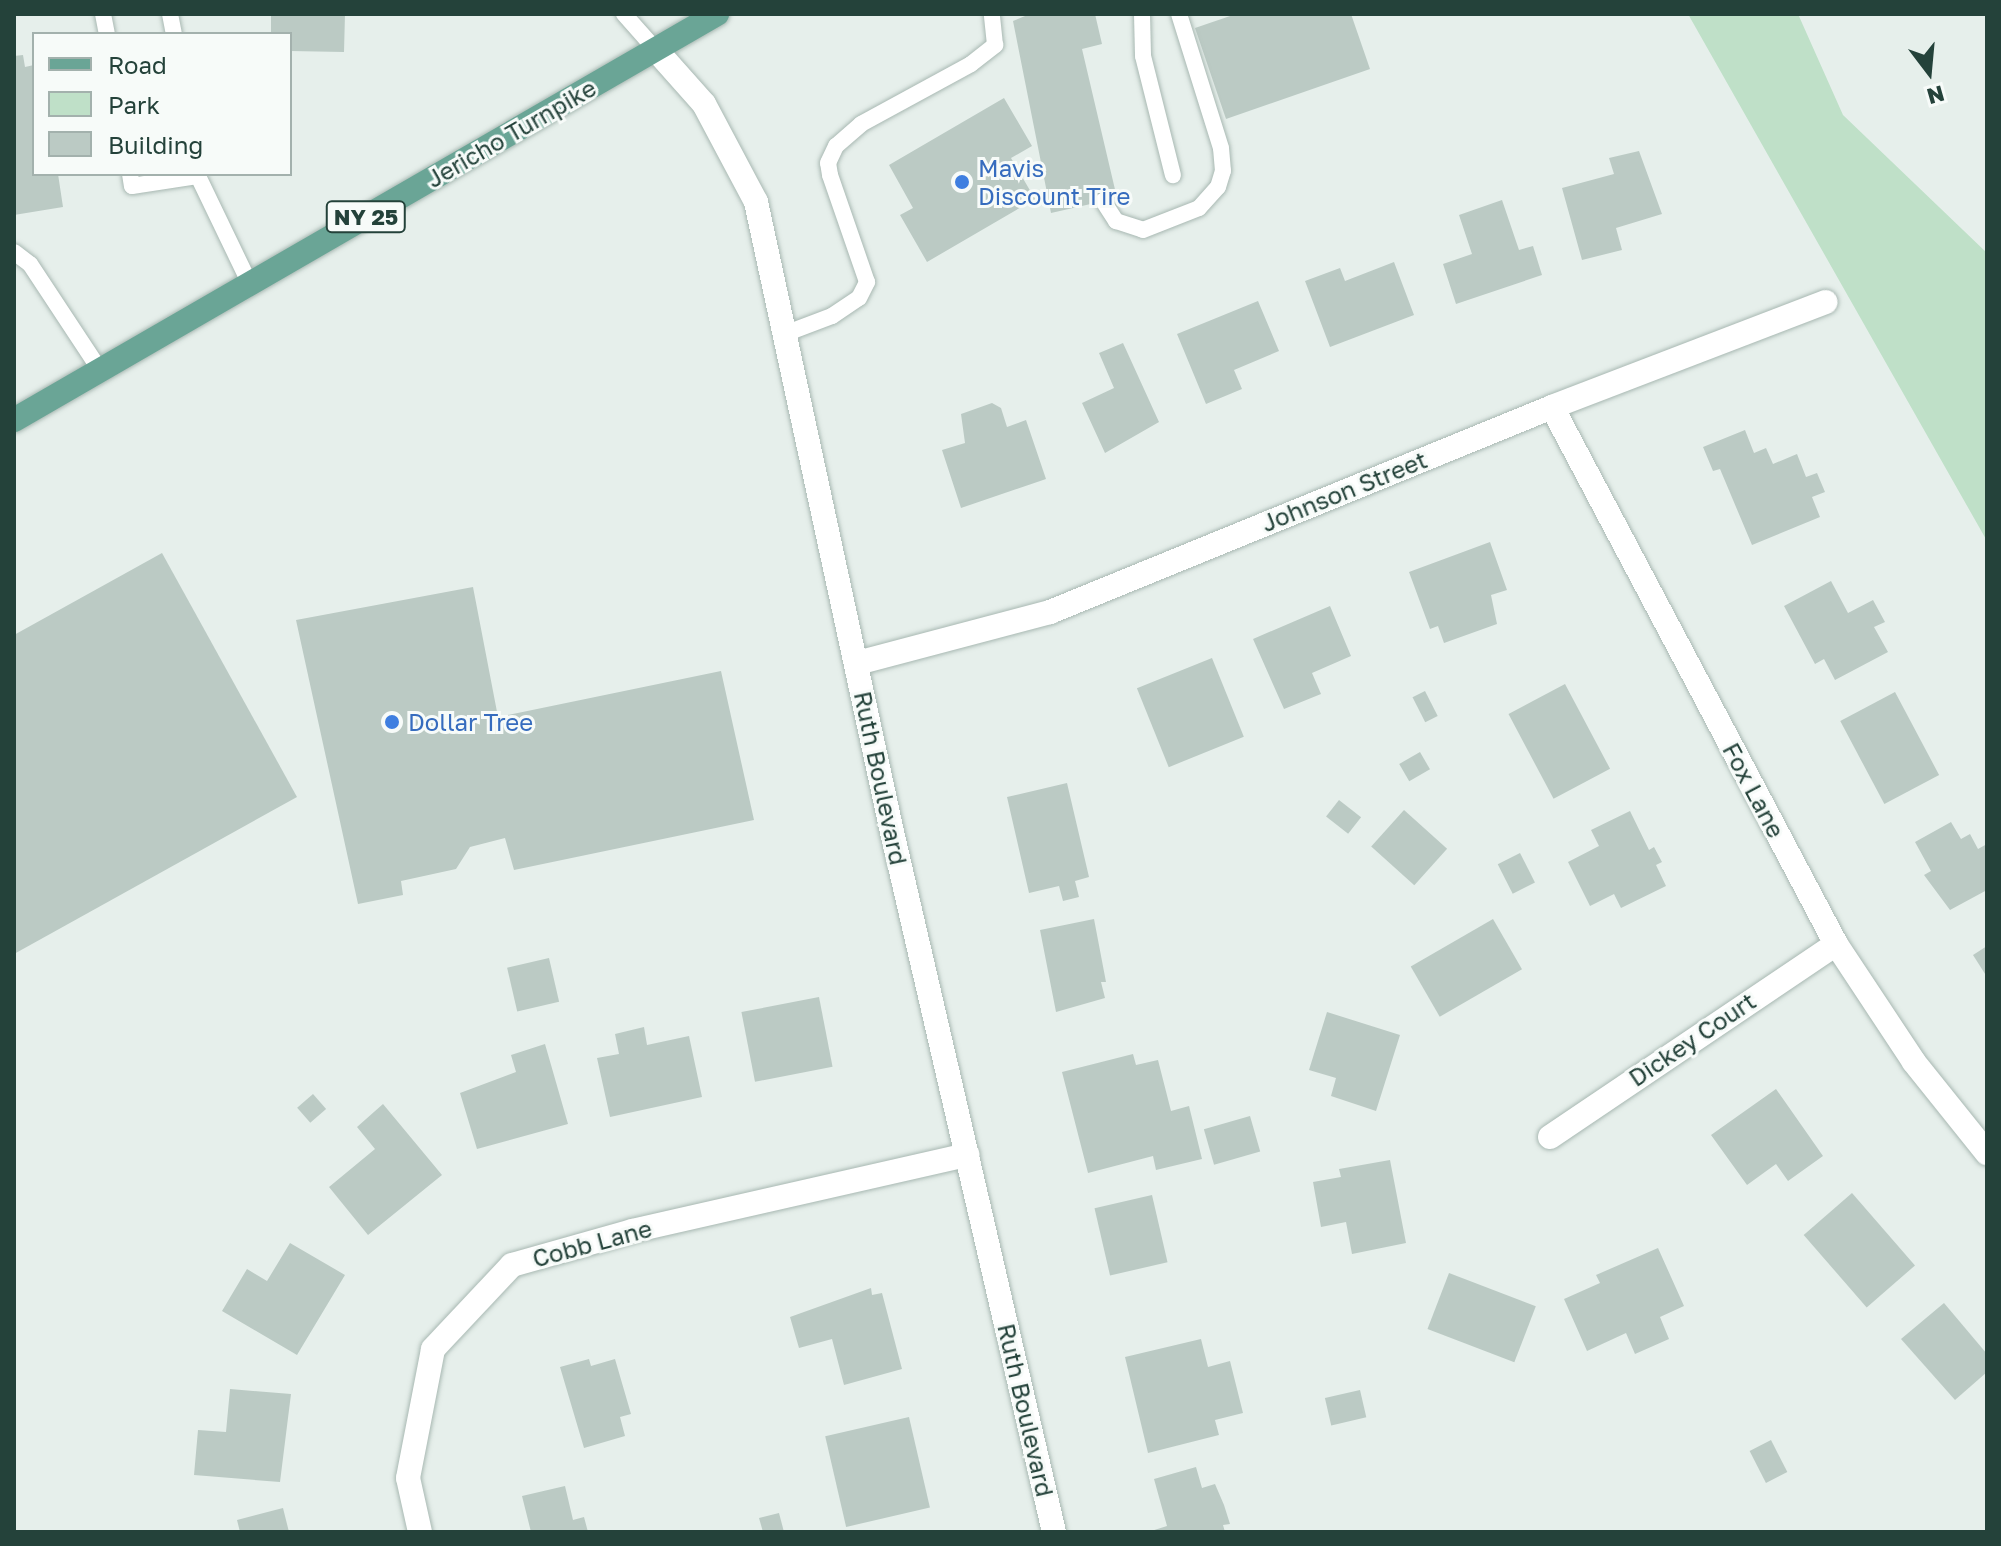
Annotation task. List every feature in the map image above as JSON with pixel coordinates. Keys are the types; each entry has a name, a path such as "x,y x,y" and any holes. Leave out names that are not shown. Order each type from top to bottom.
{"main road":[{"name":"Jericho Turnpike","path":"14,420 717,14"}],"street":[{"name":"Ruth Boulevard","path":"656,50 704,104 756,202 967,1155 1054,1532"},
{"name":"Johnson Street","path":"857,663 1050,612 1552,407 1826,302"},
{"name":"Fox Lane","path":"1552,407 1836,944 1914,1062 1987,1153"},
{"name":"Dickey Court","path":"1550,1137 1836,944"},
{"name":"Cobb Lane","path":"420,1532 408,1478 433,1349 512,1265 632,1231 967,1155"}],"lane":[{"path":"624,14 656,50"},
{"path":"787,333 832,316 859,298 867,282 830,175 828,163 836,146 861,124 971,64 995,45 992,14"},
{"path":"1142,14 1143,56 1173,175"},
{"path":"1103,201 1116,221 1143,230 1199,208 1218,187 1223,171 1221,148 1179,14"},
{"path":"131,180 184,176"},
{"path":"197,176 250,284"},
{"path":"14,252 30,264 100,370"}],"green space":[{"path":"1688,14 1798,14 1843,115 1987,253 1987,541"}],"building":[{"path":"271,14 345,14 344,52 292,51 292,32 271,32"},
{"path":"1030,14 1095,14 1102,44 1082,49 1117,198 1051,213 1013,21"},
{"path":"1236,14 1351,14 1370,69 1226,119 1195,28"},
{"path":"23,55 25,67 32,65 32,176 58,176 63,207 14,215 14,56"},
{"name":"Mavis Discount Tire","path":"1004,98 1032,146 1011,158 1035,199 927,262 900,215 913,208 889,165"},
{"path":"1639,151 1662,214 1616,228 1622,250 1582,260 1562,188 1614,174 1609,158"},
{"path":"1502,200 1519,250 1533,246 1542,275 1456,304 1443,264 1472,254 1459,215"},
{"path":"1394,262 1414,315 1330,347 1305,281 1340,268 1345,281"},
{"path":"1258,301 1279,351 1234,370 1242,389 1206,404 1177,334"},
{"path":"1123,343 1159,422 1105,453 1082,403 1114,388 1099,353"},
{"path":"992,403 1001,408 1007,427 1026,420 1046,479 961,508 942,450 965,443 961,414"},
{"path":"1745,430 1754,453 1766,448 1773,464 1797,454 1806,477 1817,473 1825,492 1812,497 1820,517 1752,545 1720,469 1713,471 1703,447"},
{"path":"1490,542 1507,590 1491,595 1497,624 1444,643 1438,626 1430,629 1409,572"},
{"path":"162,553 297,797 14,954 14,635"},
{"path":"1831,581 1848,613 1873,600 1885,622 1874,627 1888,652 1835,680 1824,659 1815,664 1784,606"},
{"path":"473,587 498,717 721,671 754,820 514,870 505,838 470,847 456,869 401,881 403,895 358,904 296,620"},
{"path":"1330,606 1351,656 1312,673 1321,694 1284,709 1253,639"},
{"path":"1212,658 1244,737 1169,767 1137,688"},
{"path":"1565,684 1610,769 1554,799 1508,714"},
{"path":"1425,691 1438,716 1425,722 1413,697"},
{"path":"1895,692 1939,775 1884,804 1840,721"},
{"path":"1420,752 1430,769 1409,781 1399,764"},
{"path":"1067,783 1089,877 1075,881 1079,897 1063,901 1059,886 1029,893 1007,797"},
{"path":"1339,800 1361,817 1348,834 1326,817"},
{"path":"1404,810 1447,849 1414,885 1371,846"},
{"path":"1630,811 1649,850 1654,847 1662,862 1656,865 1666,886 1621,908 1614,894 1590,906 1568,862 1599,846 1591,830"},
{"path":"1951,822 1961,839 1970,834 1978,849 1987,844 1987,890 1950,910 1924,875 1931,871 1915,842"},
{"path":"1520,853 1535,882 1513,894 1498,864"},
{"path":"1094,919 1106,982 1101,982 1105,998 1056,1012 1040,930"},
{"path":"1493,919 1522,969 1440,1017 1411,967"},
{"path":"1987,946 1987,977 1973,955"},
{"path":"549,958 559,1002 517,1012 507,968"},
{"path":"819,997 833,1067 755,1082 741,1012"},
{"path":"1327,1012 1400,1035 1376,1111 1331,1096 1336,1078 1309,1070"},
{"path":"644,1027 647,1045 689,1036 702,1097 610,1117 597,1058 619,1054 615,1034"},
{"path":"545,1044 568,1124 477,1149 460,1093 516,1072 511,1055"},
{"path":"1133,1054 1136,1065 1158,1060 1171,1111 1189,1106 1202,1159 1156,1170 1153,1156 1088,1173 1062,1072"},
{"path":"1776,1089 1823,1156 1788,1181 1776,1164 1747,1185 1711,1135"},
{"path":"313,1094 326,1109 310,1123 297,1108"},
{"path":"383,1104 442,1175 368,1235 329,1187 375,1149 357,1127"},
{"path":"1250,1116 1260,1152 1214,1165 1204,1129"},
{"path":"1390,1160 1406,1243 1352,1254 1346,1222 1321,1227 1313,1182 1341,1177 1339,1169"},
{"path":"1852,1193 1915,1265 1867,1307 1804,1235"},
{"path":"1152,1195 1168,1262 1110,1276 1095,1208"},
{"path":"290,1243 345,1275 297,1355 222,1311 247,1269 267,1281"},
{"path":"1658,1248 1684,1306 1660,1317 1669,1339 1635,1354 1626,1333 1587,1351 1564,1299 1600,1283 1596,1275"},
{"path":"1449,1273 1536,1306 1514,1362 1427,1329"},
{"path":"871,1288 872,1295 882,1293 902,1369 844,1385 832,1339 799,1348 790,1317"},
{"path":"1944,1303 1987,1354 1987,1372 1955,1400 1901,1339"},
{"path":"1201,1339 1208,1367 1230,1361 1243,1413 1215,1420 1219,1435 1148,1453 1125,1357"},
{"path":"589,1359 591,1366 615,1359 631,1414 620,1417 625,1436 584,1448 560,1367"},
{"path":"230,1389 291,1394 280,1482 194,1475 198,1430 226,1432"},
{"path":"1360,1390 1366,1417 1331,1425 1325,1398"},
{"path":"909,1417 930,1508 846,1527 825,1436"},
{"path":"1771,1440 1787,1472 1766,1483 1750,1451"},
{"path":"1196,1467 1202,1488 1215,1484 1230,1524 1223,1525 1225,1532 1148,1532 1167,1526 1154,1479"},
{"path":"565,1486 573,1520 584,1517 588,1532 531,1532 522,1496"},
{"path":"283,1508 289,1532 240,1532 237,1520"},
{"path":"779,1513 784,1532 763,1532 759,1518"}],"place":[{"name":"Mavis Discount Tire","path":"962,182"},
{"name":"Dollar Tree","path":"392,722"}]}
